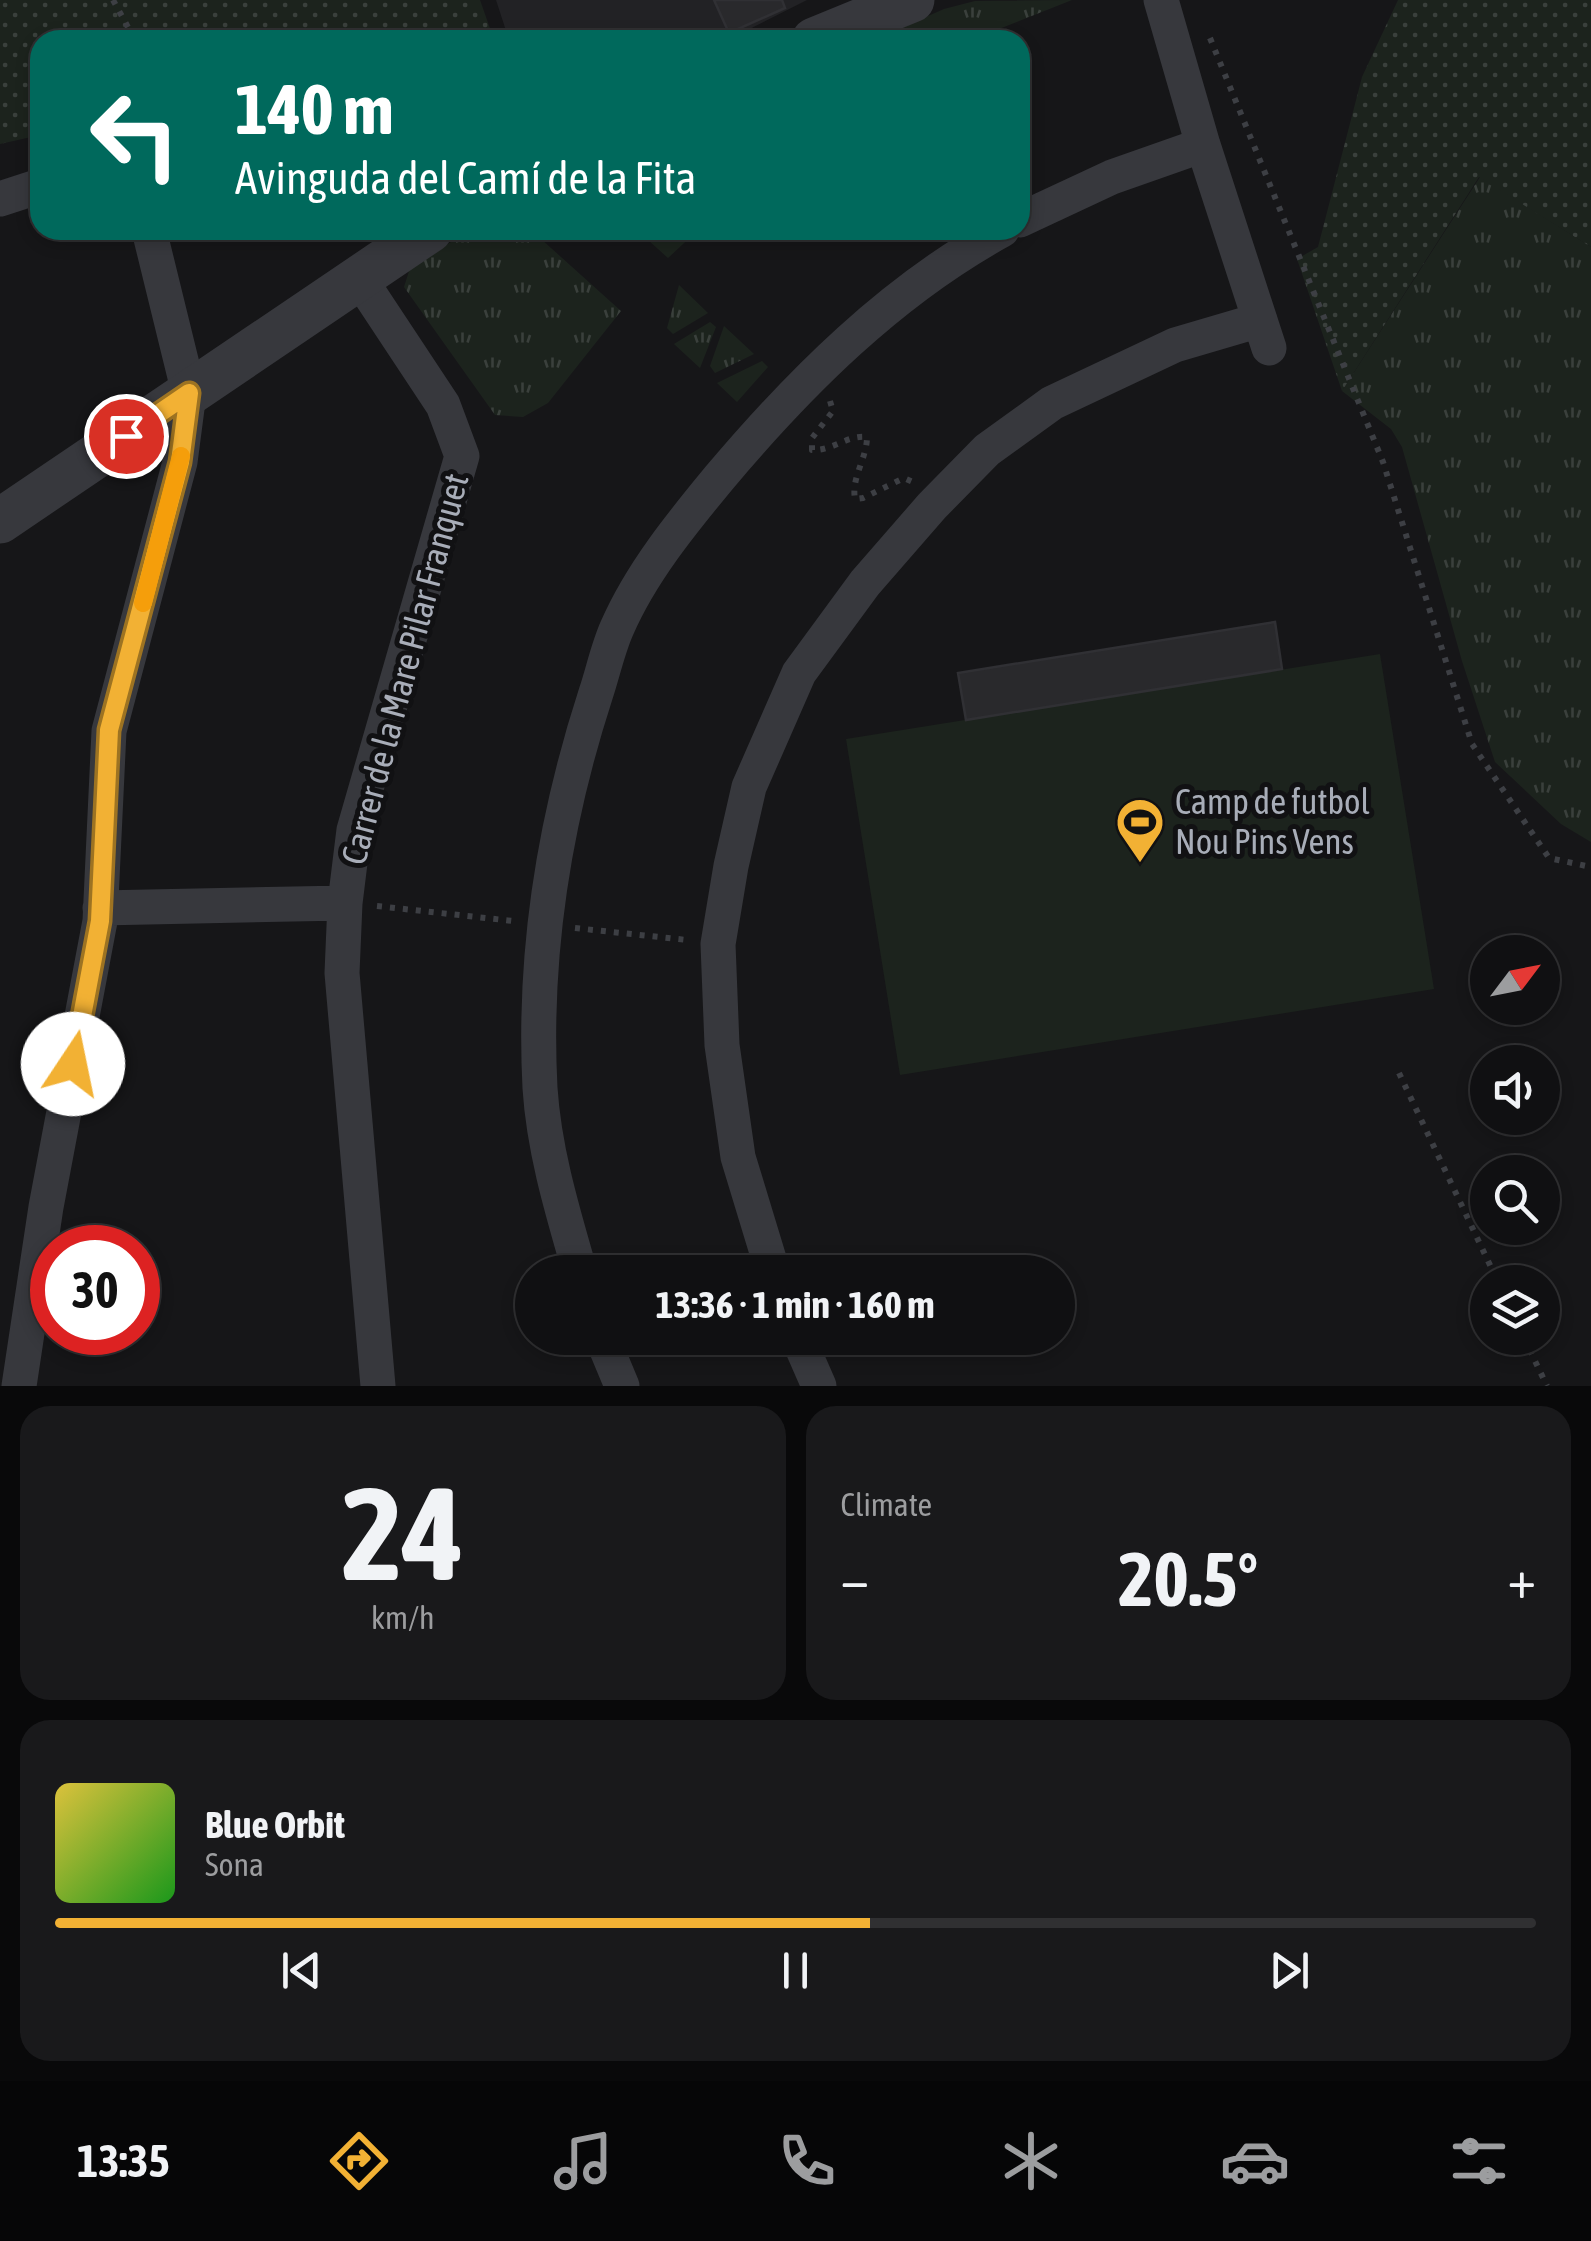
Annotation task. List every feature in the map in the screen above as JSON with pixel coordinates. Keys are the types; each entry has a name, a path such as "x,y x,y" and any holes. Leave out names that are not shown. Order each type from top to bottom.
{"street":[{"path":"838,30 912,0"},
{"path":"769,1255 738,1157 722,1045 718,944 749,788 798,672 865,583 935,503 988,450 1052,403 1175,346 1264,334 1203,146 1162,0"},
{"path":"1030,215 1112,177 1203,146"},
{"path":"0,199 30,189"},
{"path":"18,1386 100,908 109,730 180,462 189,393 152,240"},
{"path":"0,522 415,240"},
{"path":"575,1255 556,1190 540,1089 544,924 572,768 618,627 673,533 806,380 902,298 983,240"},
{"name":"Carrer de la Mare Pilar Franquet","path":"359,278 443,405 462,456 354,830 346,903 342,973 378,1386"},
{"path":"100,908 346,903"},
{"path":"609,1355 622,1386"},
{"path":"805,1355 819,1386"}],"path":[{"path":"112,0 130,30"},
{"path":"1209,36 1383,462 1472,744 1549,858 1591,867"},
{"path":"806,380 829,399 833,411 812,438 812,450 824,450 853,436 867,437 867,451 854,488 856,498 904,478 914,482 935,503"},
{"path":"346,903 718,944"},
{"path":"1398,1073 1490,1265"},
{"path":"1532,1355 1547,1386"}],"shaded area":[{"path":"496,0 807,0 748,30 506,30"}],"green space":[{"path":"0,0 480,0 490,30 30,30 30,137 0,144"},
{"path":"1072,0 996,30 897,30 944,9 975,1"},
{"path":"1398,0 1591,0 1591,247 1479,177 1342,391 1297,259 1318,247 1362,77"},
{"path":"1480,177 1591,247 1591,842 1561,824 1495,762 1462,661 1402,447 1391,429 1342,391"},
{"path":"455,240 542,240 621,311 548,403 523,417 495,415 404,287 411,265"},
{"path":"648,240 687,240 668,258"},
{"path":"679,285 708,313 673,334 667,328"},
{"path":"710,322 716,327 700,368 674,344"},
{"path":"724,326 754,354 715,373 710,366"},
{"path":"762,361 768,367 737,402 717,383"},
{"name":"Camp de futbol Nou Pins Vens","path":"1380,654 1434,989 900,1075 846,739"}],"building":[{"path":"714,0 782,0 785,8 728,30"},
{"path":"1275,622 1282,669 966,720 958,673"}],"slow traffic":[{"path":"143,603 181,456"}],"place":[{"name":"Camp de futbol Nou Pins Vens","path":"1140,864"}],"route":[{"path":"73,1064 100,921 109,730 180,462 189,393 126,436"}]}
